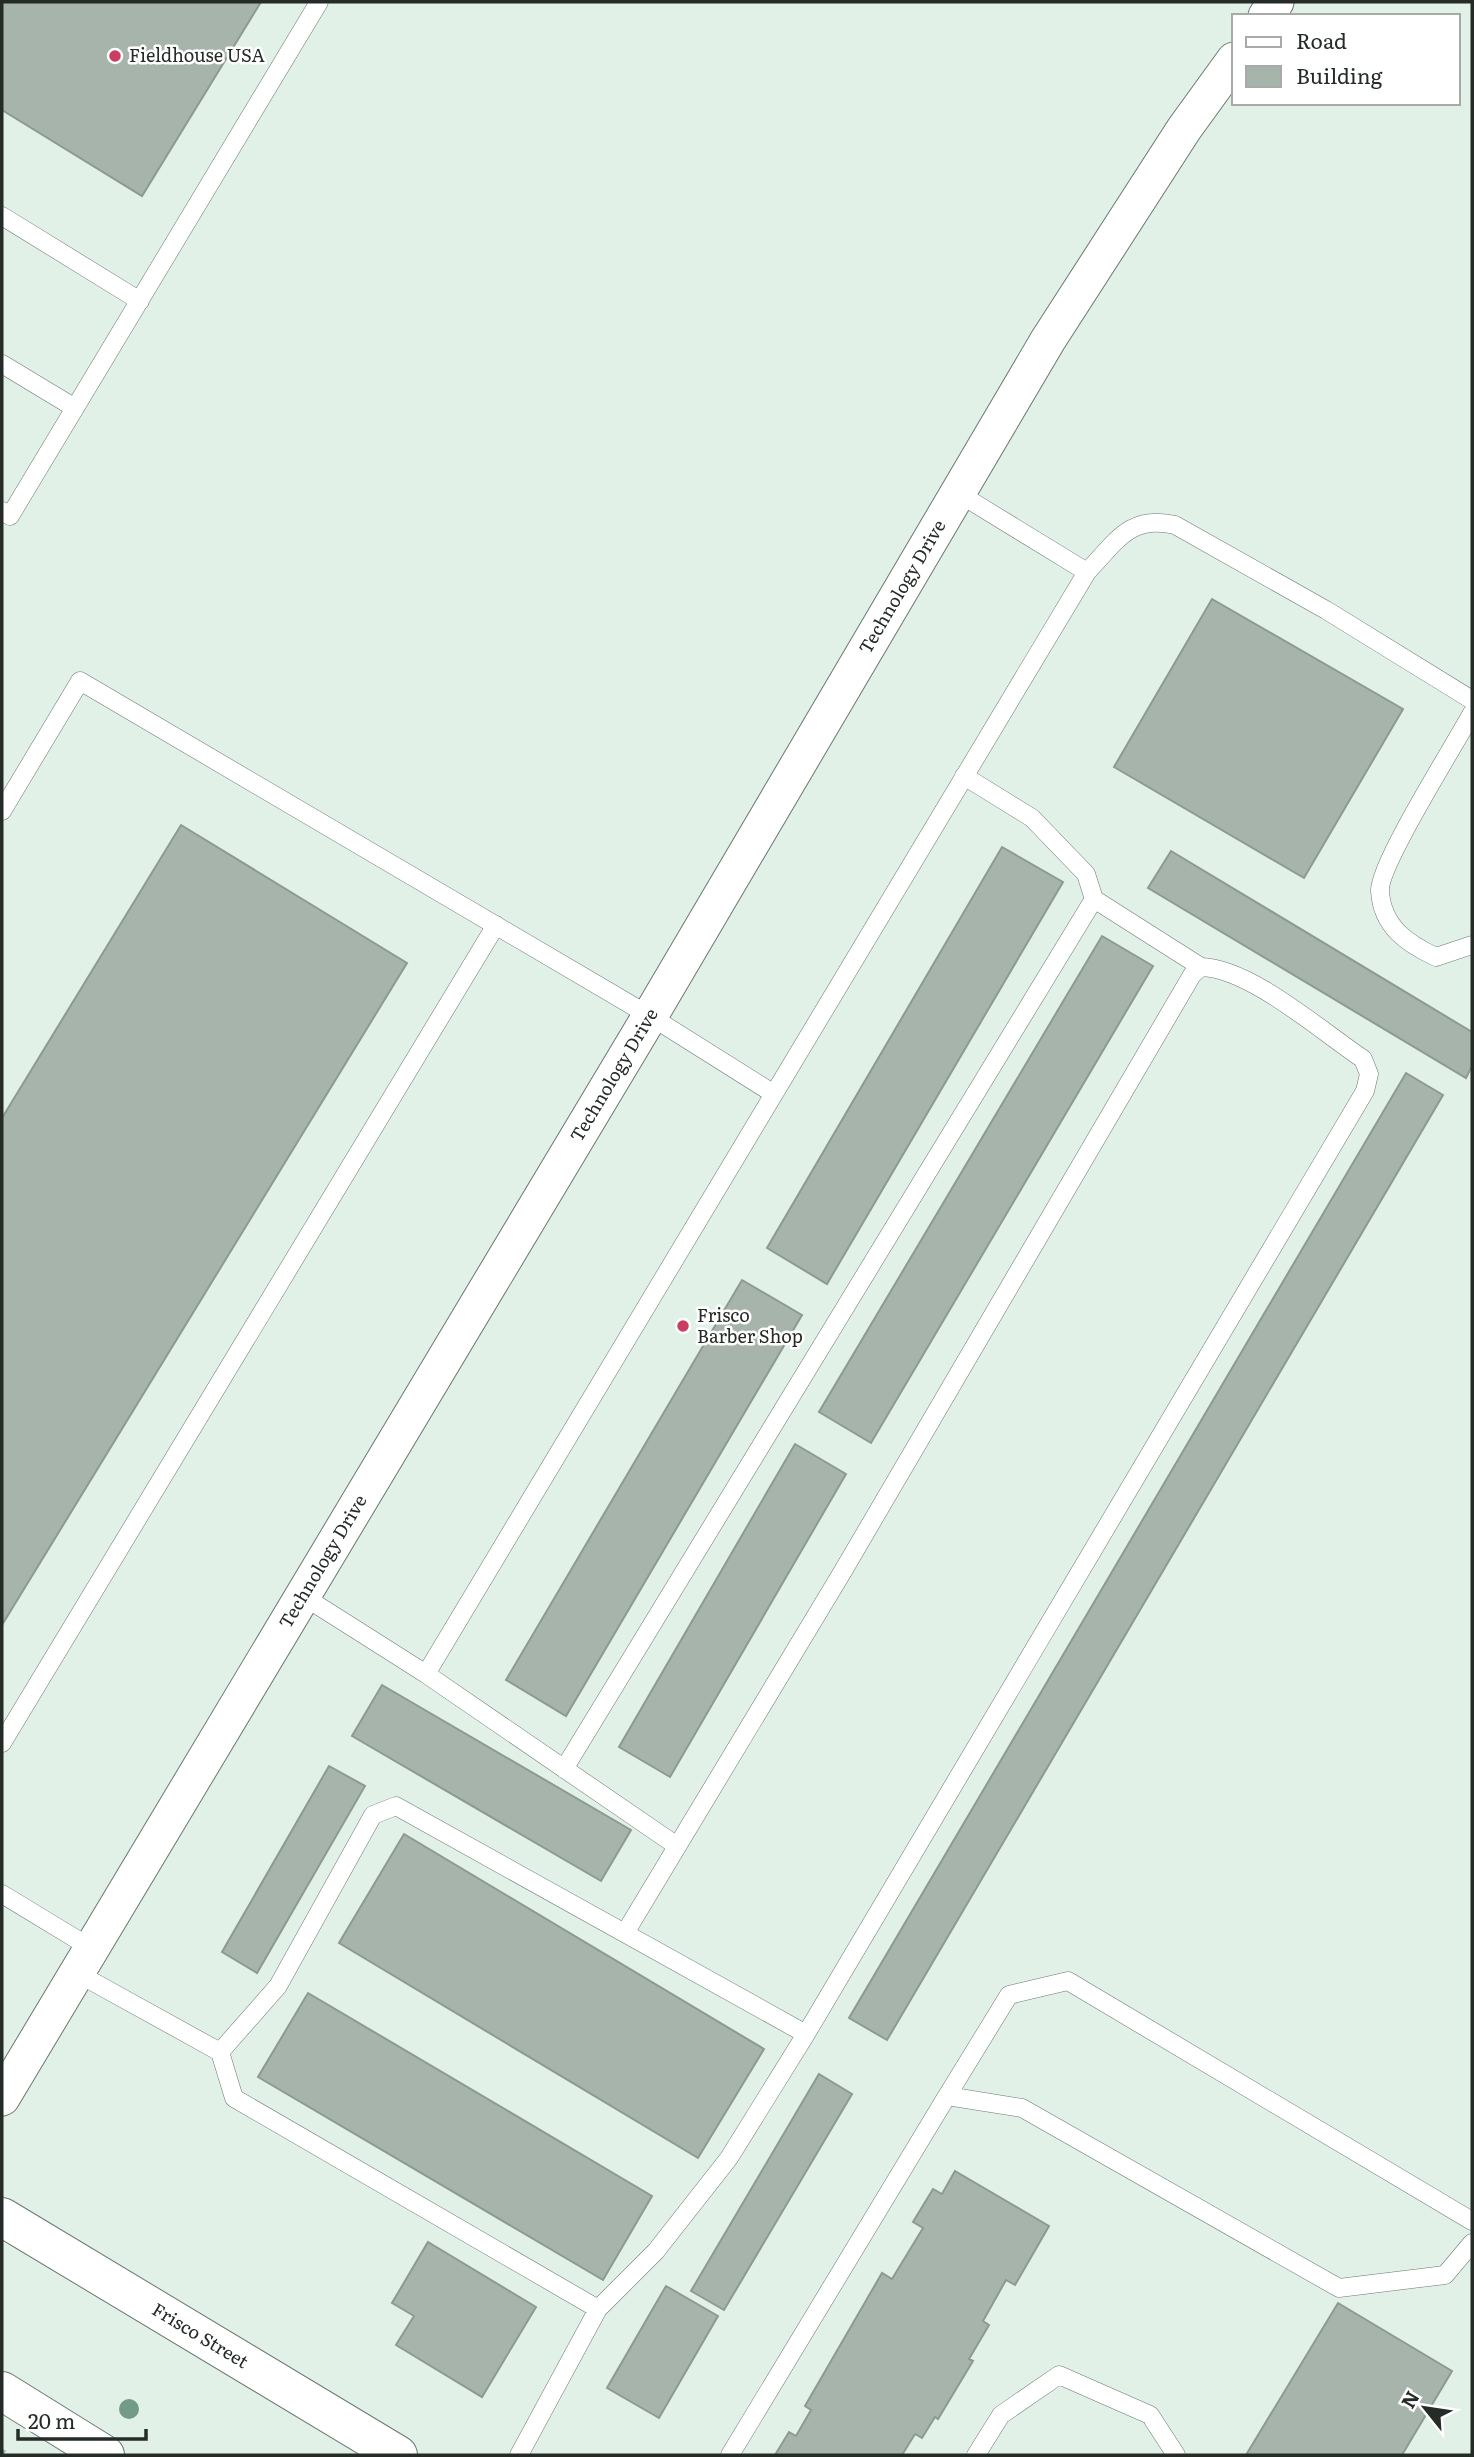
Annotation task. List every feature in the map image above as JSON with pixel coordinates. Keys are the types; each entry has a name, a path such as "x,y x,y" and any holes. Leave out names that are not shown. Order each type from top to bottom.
{"street":[{"name":"Technology Drive","path":"2,2098 650,1016 1048,340 1184,129 1232,63"},
{"name":"Frisco Street","path":"2,2217 398,2455"},
{"path":"2,2391 105,2455"}],"lane":[{"path":"5,519 140,301 319,2"},
{"path":"2,216 140,301"},
{"path":"2,364 75,408"},
{"path":"958,493 1087,572"},
{"path":"426,1674 1087,572 1125,531 1155,520 1175,525 1326,610 1472,700"},
{"path":"2,811 80,681 650,1016 774,1094"},
{"path":"1472,713 1408,827 1380,890 1387,918 1396,933 1415,947 1436,957 1472,945"},
{"path":"519,2455 598,2309 656,2251 729,2158 806,2034 1365,1091 1369,1074 1363,1059 1245,978 1220,967 1201,967 1094,899 1086,874 1031,818 964,776"},
{"path":"564,1769 1094,899"},
{"path":"2,1742 496,925"},
{"path":"625,1933 843,1571 1192,975 1201,967"},
{"path":"303,1595 426,1674 677,1846"},
{"path":"220,2052 278,1986 373,1815 396,1806 806,2034"},
{"path":"2,1894 84,1961 220,2052 234,2098 598,2309"},
{"path":"730,2455 1009,1995 1068,1981 1472,2221"},
{"path":"947,2096 1022,2108 1339,2288 1445,2275 1472,2243"},
{"path":"976,2455 1001,2415 1059,2375 1150,2415 1175,2455"}],"path":[{"path":"2,2451 8,2455"}],"building":[{"name":"Fieldhouse USA","path":"2,2 261,2 142,196 2,110"},
{"path":"1212,599 1403,709 1304,878 1114,767"},
{"path":"181,825 407,963 2,1625 2,1118"},
{"path":"1002,847 1063,882 827,1284 767,1248"},
{"path":"1171,851 1472,1032 1472,1066 1466,1078 1148,888"},
{"path":"1102,936 1153,966 871,1443 819,1412"},
{"path":"1406,1073 1443,1095 887,2040 849,2018"},
{"path":"742,1280 802,1315 566,1716 506,1680"},
{"path":"795,1444 846,1474 670,1777 619,1747"},
{"path":"382,1685 631,1830 601,1881 352,1736"},
{"path":"329,1766 365,1786 257,1973 222,1952"},
{"path":"404,1834 764,2049 698,2158 339,1943"},
{"path":"308,1993 652,2196 603,2280 258,2077"},
{"path":"819,2074 852,2094 724,2310 691,2291"},
{"path":"955,2171 1049,2226 1015,2285 1006,2280 983,2321 989,2325 969,2359 973,2361 938,2419 935,2417 922,2438 915,2434 902,2455 775,2455 789,2432 796,2436 811,2410 805,2406 882,2273 892,2279 923,2228 913,2222 933,2189 942,2194"},
{"path":"428,2242 536,2307 482,2397 396,2345 414,2316 392,2303"},
{"path":"666,2286 718,2316 659,2418 607,2388"},
{"path":"1338,2303 1452,2371 1402,2455 1246,2455"}],"place":[{"name":"Fieldhouse USA","path":"115,56"},
{"name":"Frisco Barber Shop","path":"683,1326"}]}
